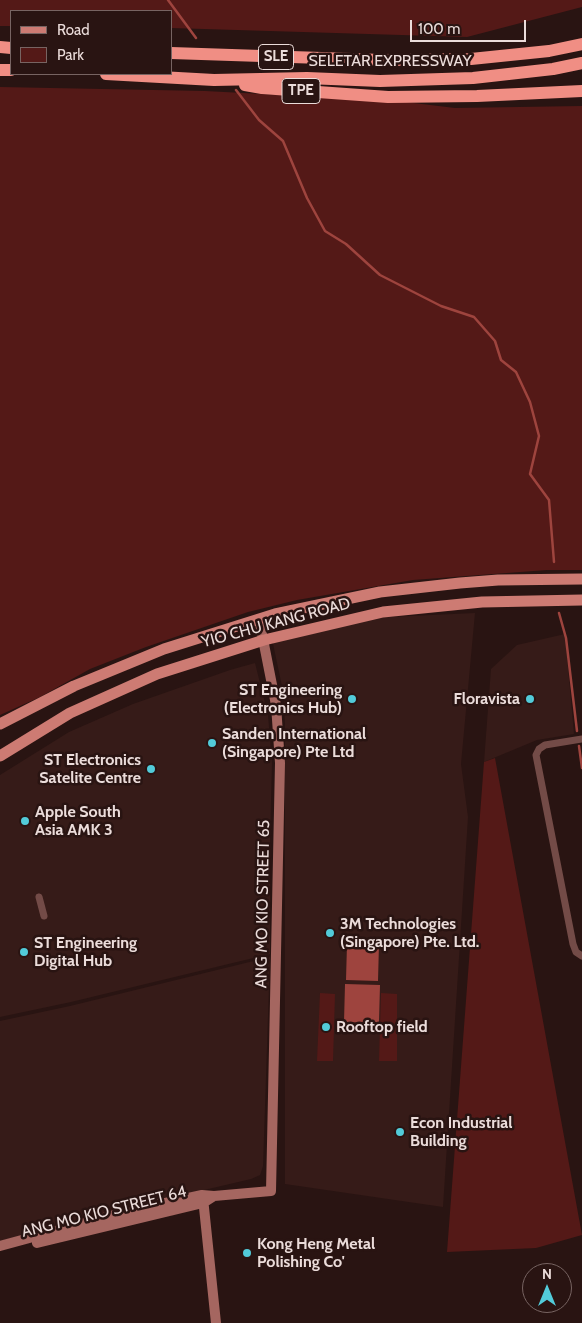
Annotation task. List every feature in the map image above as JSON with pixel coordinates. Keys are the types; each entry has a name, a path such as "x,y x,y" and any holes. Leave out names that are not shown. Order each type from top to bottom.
{"highway":[{"name":"SELETAR EXPRESSWAY","path":"172,54 382,60 470,59 549,50 582,44"},
{"name":"SELETAR EXPRESSWAY","path":"124,75 214,80 307,78 380,81 473,78 552,69 582,63"},
{"name":"TPE","path":"214,80 262,88 388,97 477,96 582,91"}],"main road":[{"name":"YIO CHU KANG ROAD","path":"0,724 74,686 164,649 260,619 380,592 482,582 582,579"},
{"name":"YIO CHU KANG ROAD","path":"0,756 70,713 158,674 264,640 383,612 482,602 582,600"}],"street":[{"name":"ANG MO KIO STREET 65","path":"260,619 276,705 280,763 271,1191"},
{"path":"582,739 551,743 539,749 536,755 573,944 576,952 582,956"},
{"path":"39,897 44,916"},
{"name":"ANG MO KIO STREET 64","path":"0,1253 214,1196 271,1191"},
{"name":"ANG MO KIO STREET 64","path":"0,1246 129,1211 203,1199"},
{"path":"203,1199 216,1323"}],"shaded area":[{"path":"475,613 461,764 468,817 443,1207 285,1184 285,724 283,691 272,639 367,618"},
{"name":"Floravista","path":"565,634 574,734 537,740 484,762 491,669 517,645"},
{"path":"255,663 268,715 272,763 270,954 71,1002 0,1017 0,775 69,732 133,704"},
{"name":"Rooftop field","path":"347,944 379,944 378,981 346,980"},
{"path":"270,957 263,1166 260,1175 251,1179 119,1210 0,1241 0,1021 70,1006"},
{"name":"Rooftop field","path":"345,984 380,985 379,1023 344,1022"}],"green space":[{"path":"0,0 582,0 582,7 467,37 172,28 172,10 10,10 10,26 0,26"},
{"path":"0,87 205,91 397,101 455,108 582,106 582,570 547,570 413,580 297,600 248,612 146,647 90,669 40,697 0,715"},
{"path":"495,758 582,1235 536,1248 447,1252 484,762"},
{"name":"Rooftop field","path":"320,993 335,994 333,1061 317,1061"},
{"path":"381,993 397,994 397,1061 379,1061"}],"waterway":[{"path":"168,0 196,38"},
{"path":"236,90 259,120 283,141 307,198 325,231 346,244 380,275 441,306 474,317 495,341 501,360 516,372 530,402 539,436 530,474 549,500 554,562"},
{"path":"559,613 566,638 577,731"},
{"path":"579,746 582,768"}],"place":[{"name":"ST Engineering (Electronics Hub)","path":"352,699"},
{"name":"Floravista","path":"530,699"},
{"name":"Sanden International (Singapore) Pte Ltd","path":"212,743"},
{"name":"ST Electronics Satelite Centre","path":"151,769"},
{"name":"Apple South Asia AMK 3","path":"25,821"},
{"name":"3M Technologies (Singapore) Pte. Ltd.","path":"330,933"},
{"name":"ST Engineering Digital Hub","path":"24,952"},
{"name":"Rooftop field","path":"326,1027"},
{"name":"Econ Industrial Building","path":"400,1132"},
{"name":"Kong Heng Metal Polishing Co'","path":"247,1253"}]}
